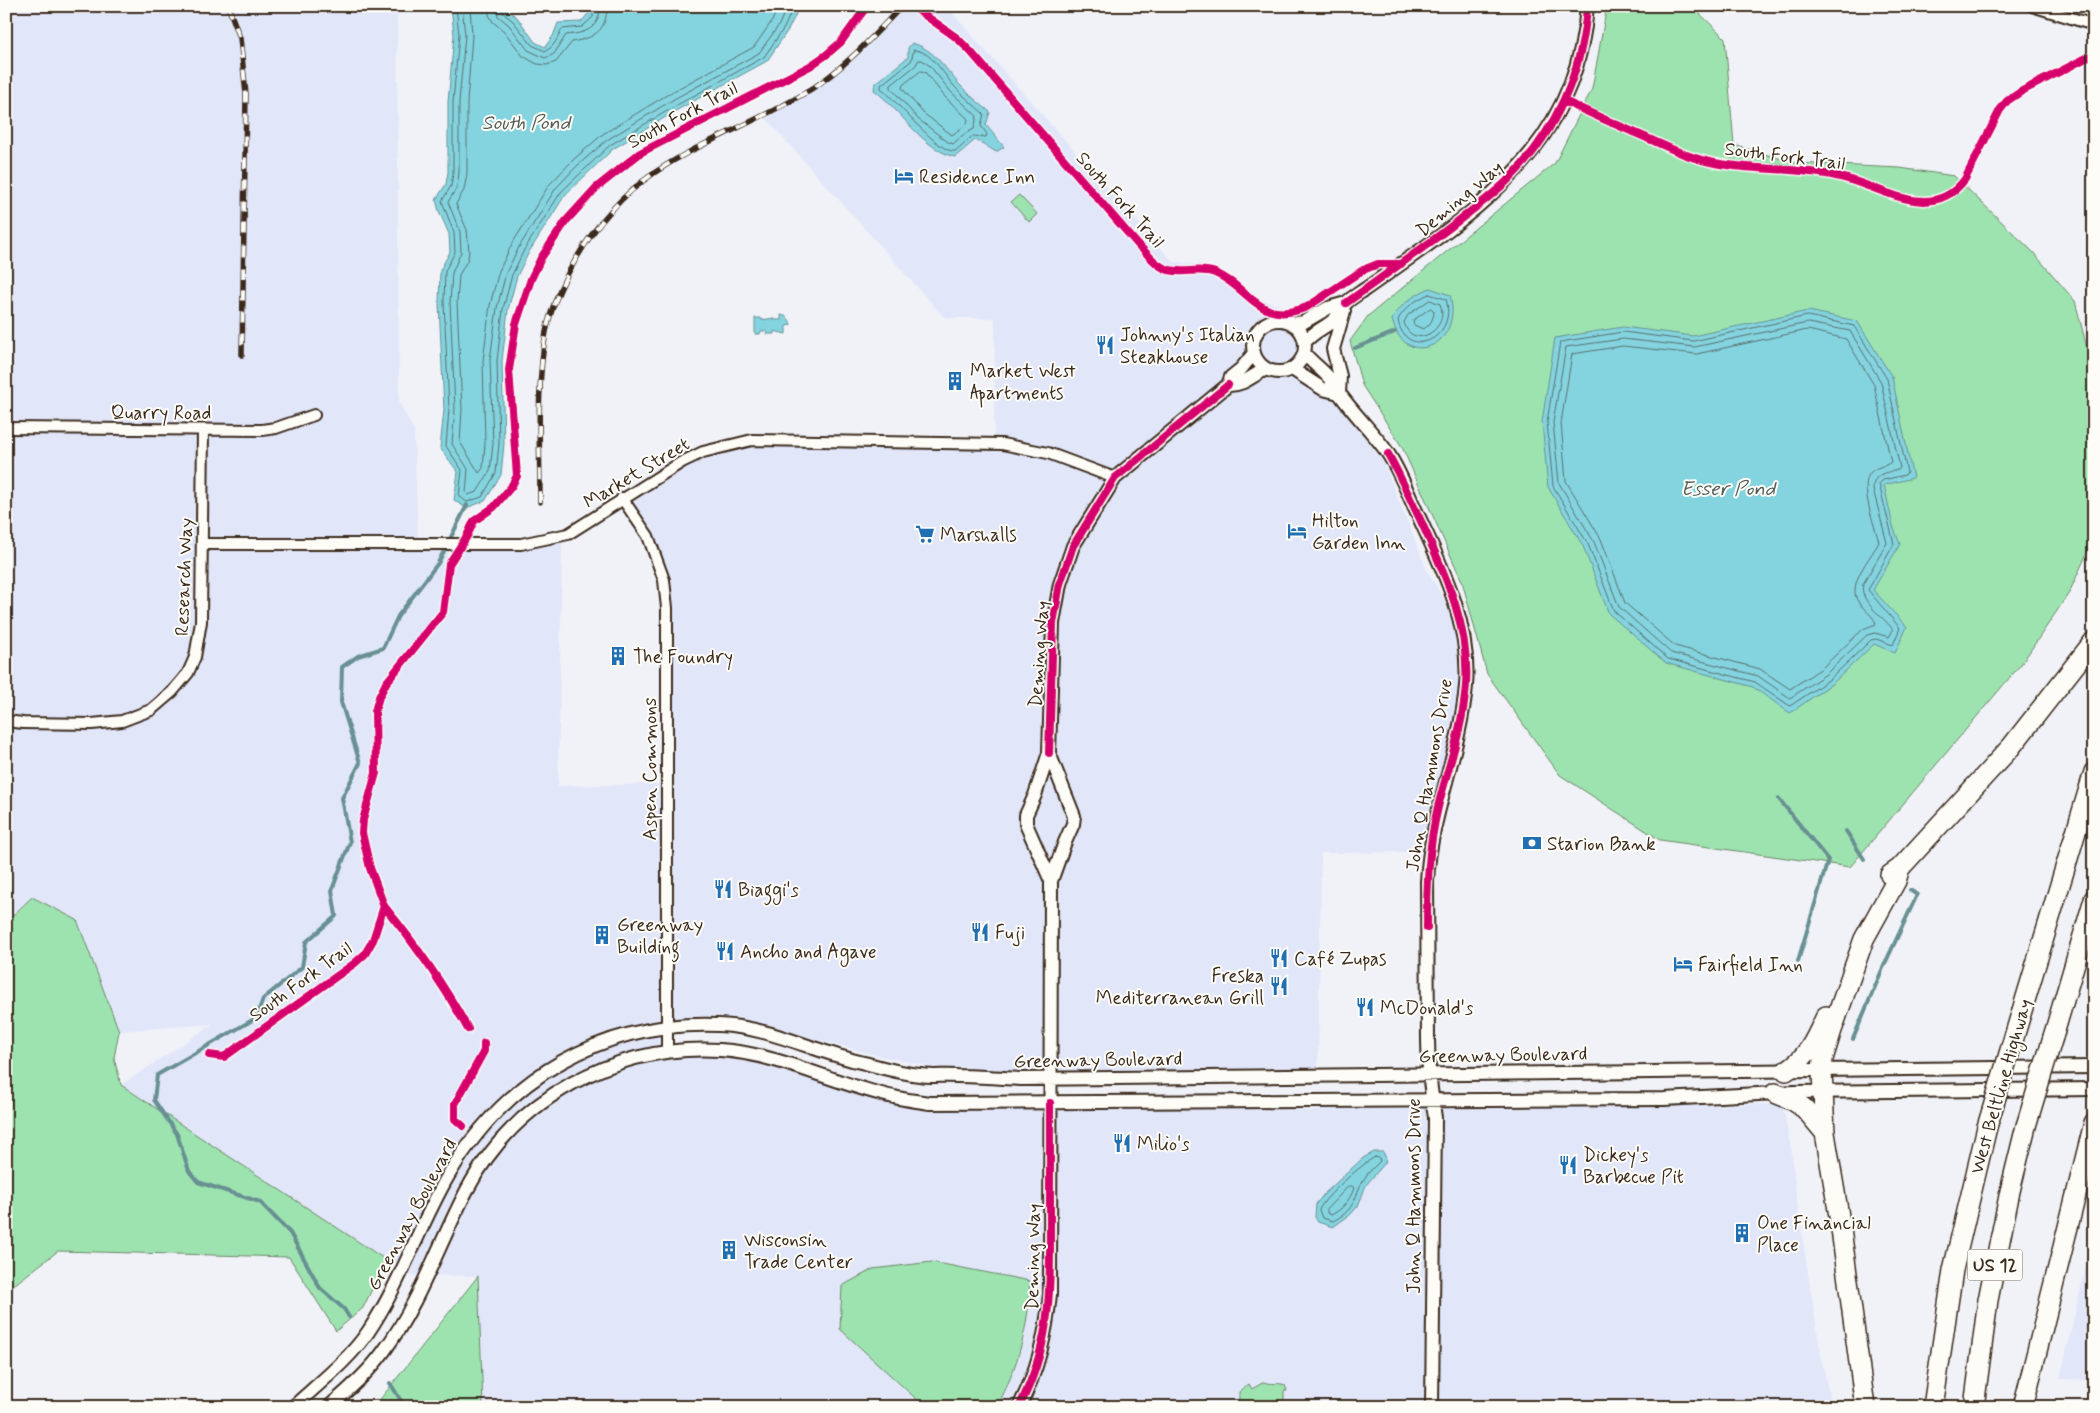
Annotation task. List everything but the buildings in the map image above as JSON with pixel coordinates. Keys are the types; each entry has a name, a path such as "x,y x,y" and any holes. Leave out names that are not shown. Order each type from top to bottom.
{"highway":[{"path":"1786,1071 1797,1064 1808,1052 1836,991 1866,917 1888,876 1900,868 2011,747 2094,641"},
{"name":"West Beltline Highway","path":"1933,1407 1953,1270 1987,1126 2094,772"},
{"path":"1865,1407 1840,1222 1825,1133 1822,1071 1827,1044 1864,939 1896,881 1900,868"},
{"name":"West Beltline Highway","path":"1974,1407 1988,1300 2010,1191 2026,1126 2094,899"},
{"path":"1775,1094 1794,1100 1805,1109 1825,1133"},
{"path":"2023,1407 2094,1123"}],"street":[{"name":"Deming Way","path":"1305,348 1313,332 1334,319 1346,303 1413,256 1492,195 1539,145 1564,101 1580,52 1587,6"},
{"path":"2032,6 2094,25"},
{"name":"Deming Way","path":"1292,324 1304,322 1328,308 1346,303"},
{"path":"1339,393 1340,376 1333,349 1346,303"},
{"path":"1281,320 1292,324 1303,335 1305,348 1298,365 1292,369 1280,372 1267,369 1257,360 1254,353 1254,339 1262,327 1268,323 1281,320"},
{"name":"John Q Hammons Drive","path":"1305,348 1339,393 1370,428 1401,476 1451,589 1463,637 1466,684 1463,712 1438,808 1428,858 1429,1074 1435,1137 1432,1407"},
{"name":"Deming Way","path":"1051,881 1026,824 1026,815 1049,753 1052,636 1060,584 1073,546 1115,478 1228,385 1231,377 1241,369 1254,353"},
{"name":"Deming Way","path":"1228,385 1237,386 1258,372 1267,369"},
{"name":"John Q Hammons Drive","path":"1292,369 1323,389 1339,393"},
{"name":"Quarry Road","path":"6,428 203,430 276,428 314,415"},
{"name":"Research Way","path":"6,720 23,723 92,724 122,721 151,710 172,692 188,673 195,657 200,636 203,430"},
{"name":"Market Street","path":"202,544 521,544 568,534 622,498 682,462 703,452 752,440 1002,444 1048,453 1115,478"},
{"name":"Aspen Commons","path":"622,498 648,536 664,580 667,608 667,1051"},
{"name":"Deming Way","path":"1019,1407 1035,1374 1046,1330 1050,1294 1051,881 1073,824 1074,816 1049,753"},
{"name":"Greenway Boulevard","path":"293,1407 345,1358 366,1334 391,1293 447,1177 477,1132 498,1108 536,1077 599,1043 631,1033 666,1027 711,1025 744,1028 771,1034 850,1059 919,1075 1050,1079 2094,1067"},
{"name":"Greenway Boulevard","path":"329,1407 370,1369 397,1332 467,1190 479,1170 502,1140 527,1114 556,1092 584,1076 631,1059 667,1051 722,1050 753,1055 894,1097 929,1103 1664,1099 1775,1094 2094,1089"}],"shaded area":[{"path":"6,6 397,6 399,402 414,431 418,544 488,545 568,534 562,545 558,786 666,784 667,590 626,496 724,445 994,443 995,318 947,318 943,316 762,114 835,73 903,6 946,6 1173,262 1208,265 1234,279 1262,300 1280,305 1346,411 1383,461 1427,571 1446,602 1458,642 1460,682 1454,730 1424,852 1321,853 1318,1070 1063,1073 995,1072 937,1068 876,1055 744,1021 704,1018 669,1020 667,1051 722,1051 894,1097 1251,1101 1268,1108 1311,1111 1401,1099 1664,1099 1687,1105 1782,1104 1792,1154 1796,1197 1822,1361 1832,1407 483,1407 478,1276 408,1275 121,1085 213,1024 119,1031 77,921 32,897 6,922"},
{"path":"2094,1230 2094,1380 2060,1379"}],"green space":[{"path":"1607,6 1692,6 1725,38 1734,145 1795,163 1900,168 1954,176 2032,251 2075,301 2094,375 2094,538 2069,593 2022,663 1850,867 1660,840 1560,775 1487,674 1462,581 1402,447 1362,385 1350,341 1368,316 1555,163 1592,89"},
{"path":"1019,195 1037,214 1029,222 1011,202"},
{"path":"32,897 77,920 119,1031 114,1058 121,1085 386,1260 363,1308 336,1331 289,1257 58,1251 6,1291 6,922"},
{"path":"932,1262 1030,1281 1025,1330 1021,1346 1011,1376 997,1407 925,1407 840,1329 842,1286 873,1269"},
{"path":"478,1276 483,1407 374,1407"},
{"path":"1264,1382 1285,1385 1287,1391 1284,1391 1284,1407 1239,1407 1239,1392 1249,1384 1252,1389"}],"water":[{"name":"South Pond","path":"451,6 540,6 525,9 504,8 517,17 535,42 545,47 553,36 558,23 581,22 588,14 588,6 800,6 788,30 767,61 679,109 613,149 565,195 529,252 517,276 508,310 502,361 504,444 501,475 485,501 466,508 454,500 458,472 440,448 444,410 439,303 440,270 450,252 449,234 436,200 446,184 448,172 448,102 454,35"},
{"path":"912,43 933,54 962,87 990,112 986,125 1004,147 996,152 975,140 955,157 943,153 922,137 874,90 875,84 908,57 908,48"},
{"path":"1430,288 1450,295 1452,313 1448,328 1441,339 1430,346 1419,348 1408,344 1398,335 1392,319 1408,300"},
{"name":"Esser Pond","path":"1808,311 1857,321 1892,377 1913,478 1884,485 1893,526 1900,544 1873,590 1907,627 1895,653 1874,644 1833,683 1790,713 1753,687 1666,663 1609,614 1583,546 1548,487 1542,422 1555,338 1623,327 1693,336"},
{"path":"781,315 788,318 791,323 791,325 786,326 786,334 774,331 774,334 767,334 767,331 761,331 760,334 755,334 755,318 761,318 761,320 774,318 774,320 781,320"},
{"path":"1374,1152 1383,1152 1386,1158 1385,1163 1366,1185 1358,1206 1350,1215 1333,1227 1318,1222 1315,1217 1316,1204 1324,1194 1363,1158"}],"waterway":[{"path":"1355,348 1395,332"},
{"path":"349,1317 344,1309 320,1288 290,1233 260,1202 198,1182 189,1171 177,1134 154,1100 157,1075 256,1018 263,999 302,967 306,942 336,916 332,890 350,842 342,798 360,763 341,702 342,667 358,656 383,648 398,616 438,563 467,505"},
{"path":"1779,799 1828,860 1798,961"},
{"path":"1846,831 1864,859"},
{"path":"1853,1039 1882,970 1917,895 1910,890"},
{"path":"390,1383 405,1407"}],"railway":[{"path":"228,6 240,38 246,94 242,355"},
{"path":"540,502 540,395 546,332 562,285 592,235 620,201 654,173 692,150 791,101 823,81 859,51 902,6"}],"cycle path":[{"name":"South Fork Trail","path":"209,1055 224,1057 355,963 365,954 373,940 384,906 370,868 362,833 363,820 376,773 375,711 386,683 443,612 449,564 474,521 494,507 511,487 517,476 509,370 516,324 531,279 541,258 566,221 596,188 640,153 810,66 841,42 867,6"},
{"name":"South Fork Trail","path":"912,6 957,38 971,52 1139,246 1165,268 1175,271 1209,271 1215,273 1227,279 1266,309 1277,312 1290,312 1307,307 1363,270 1378,264 1401,264"},
{"path":"1346,303 1482,203 1509,179 1525,161 1553,121 1573,78 1580,54 1587,6"},
{"name":"South Fork Trail","path":"1564,101 1672,149 1706,161 1745,167 1821,173 1852,180 1886,193 1920,201 1936,199 1951,193 1965,179 2000,110 2007,101 2022,91 2094,54"},
{"path":"1049,753 1053,623 1060,584 1073,546 1115,478 1228,385"},
{"path":"1388,454 1420,519 1454,599 1464,641 1466,663 1466,685 1462,717 1432,837 1427,928"},
{"path":"384,906 429,966 468,1029"},
{"path":"463,1126 455,1119 455,1104 484,1051 484,1043"},
{"path":"1019,1407 1038,1361 1047,1316 1050,1270 1050,1103"}],"place":[{"name":"Residence Inn","path":"904,176"},
{"name":"Johnny's Italian Steakhouse","path":"1105,345"},
{"name":"Market West Apartments","path":"955,381"},
{"name":"Hilton Garden Inn","path":"1297,531"},
{"name":"Marshalls","path":"925,534"},
{"name":"The Foundry","path":"618,656"},
{"name":"Starion Bank","path":"1532,843"},
{"name":"Biaggi's","path":"723,889"},
{"name":"Fuji","path":"980,932"},
{"name":"Greenway Building","path":"602,935"},
{"name":"Ancho and Agave","path":"725,951"},
{"name":"Café Zupas","path":"1279,958"},
{"name":"Fairfield Inn","path":"1683,964"},
{"name":"Freska Mediterranean Grill","path":"1279,986"},
{"name":"McDonald's","path":"1365,1007"},
{"name":"Milio's","path":"1122,1143"},
{"name":"Dickey's Barbecue Pit","path":"1568,1165"},
{"name":"One Financial Place","path":"1742,1233"},
{"name":"Wisconsin Trade Center","path":"729,1250"}]}
